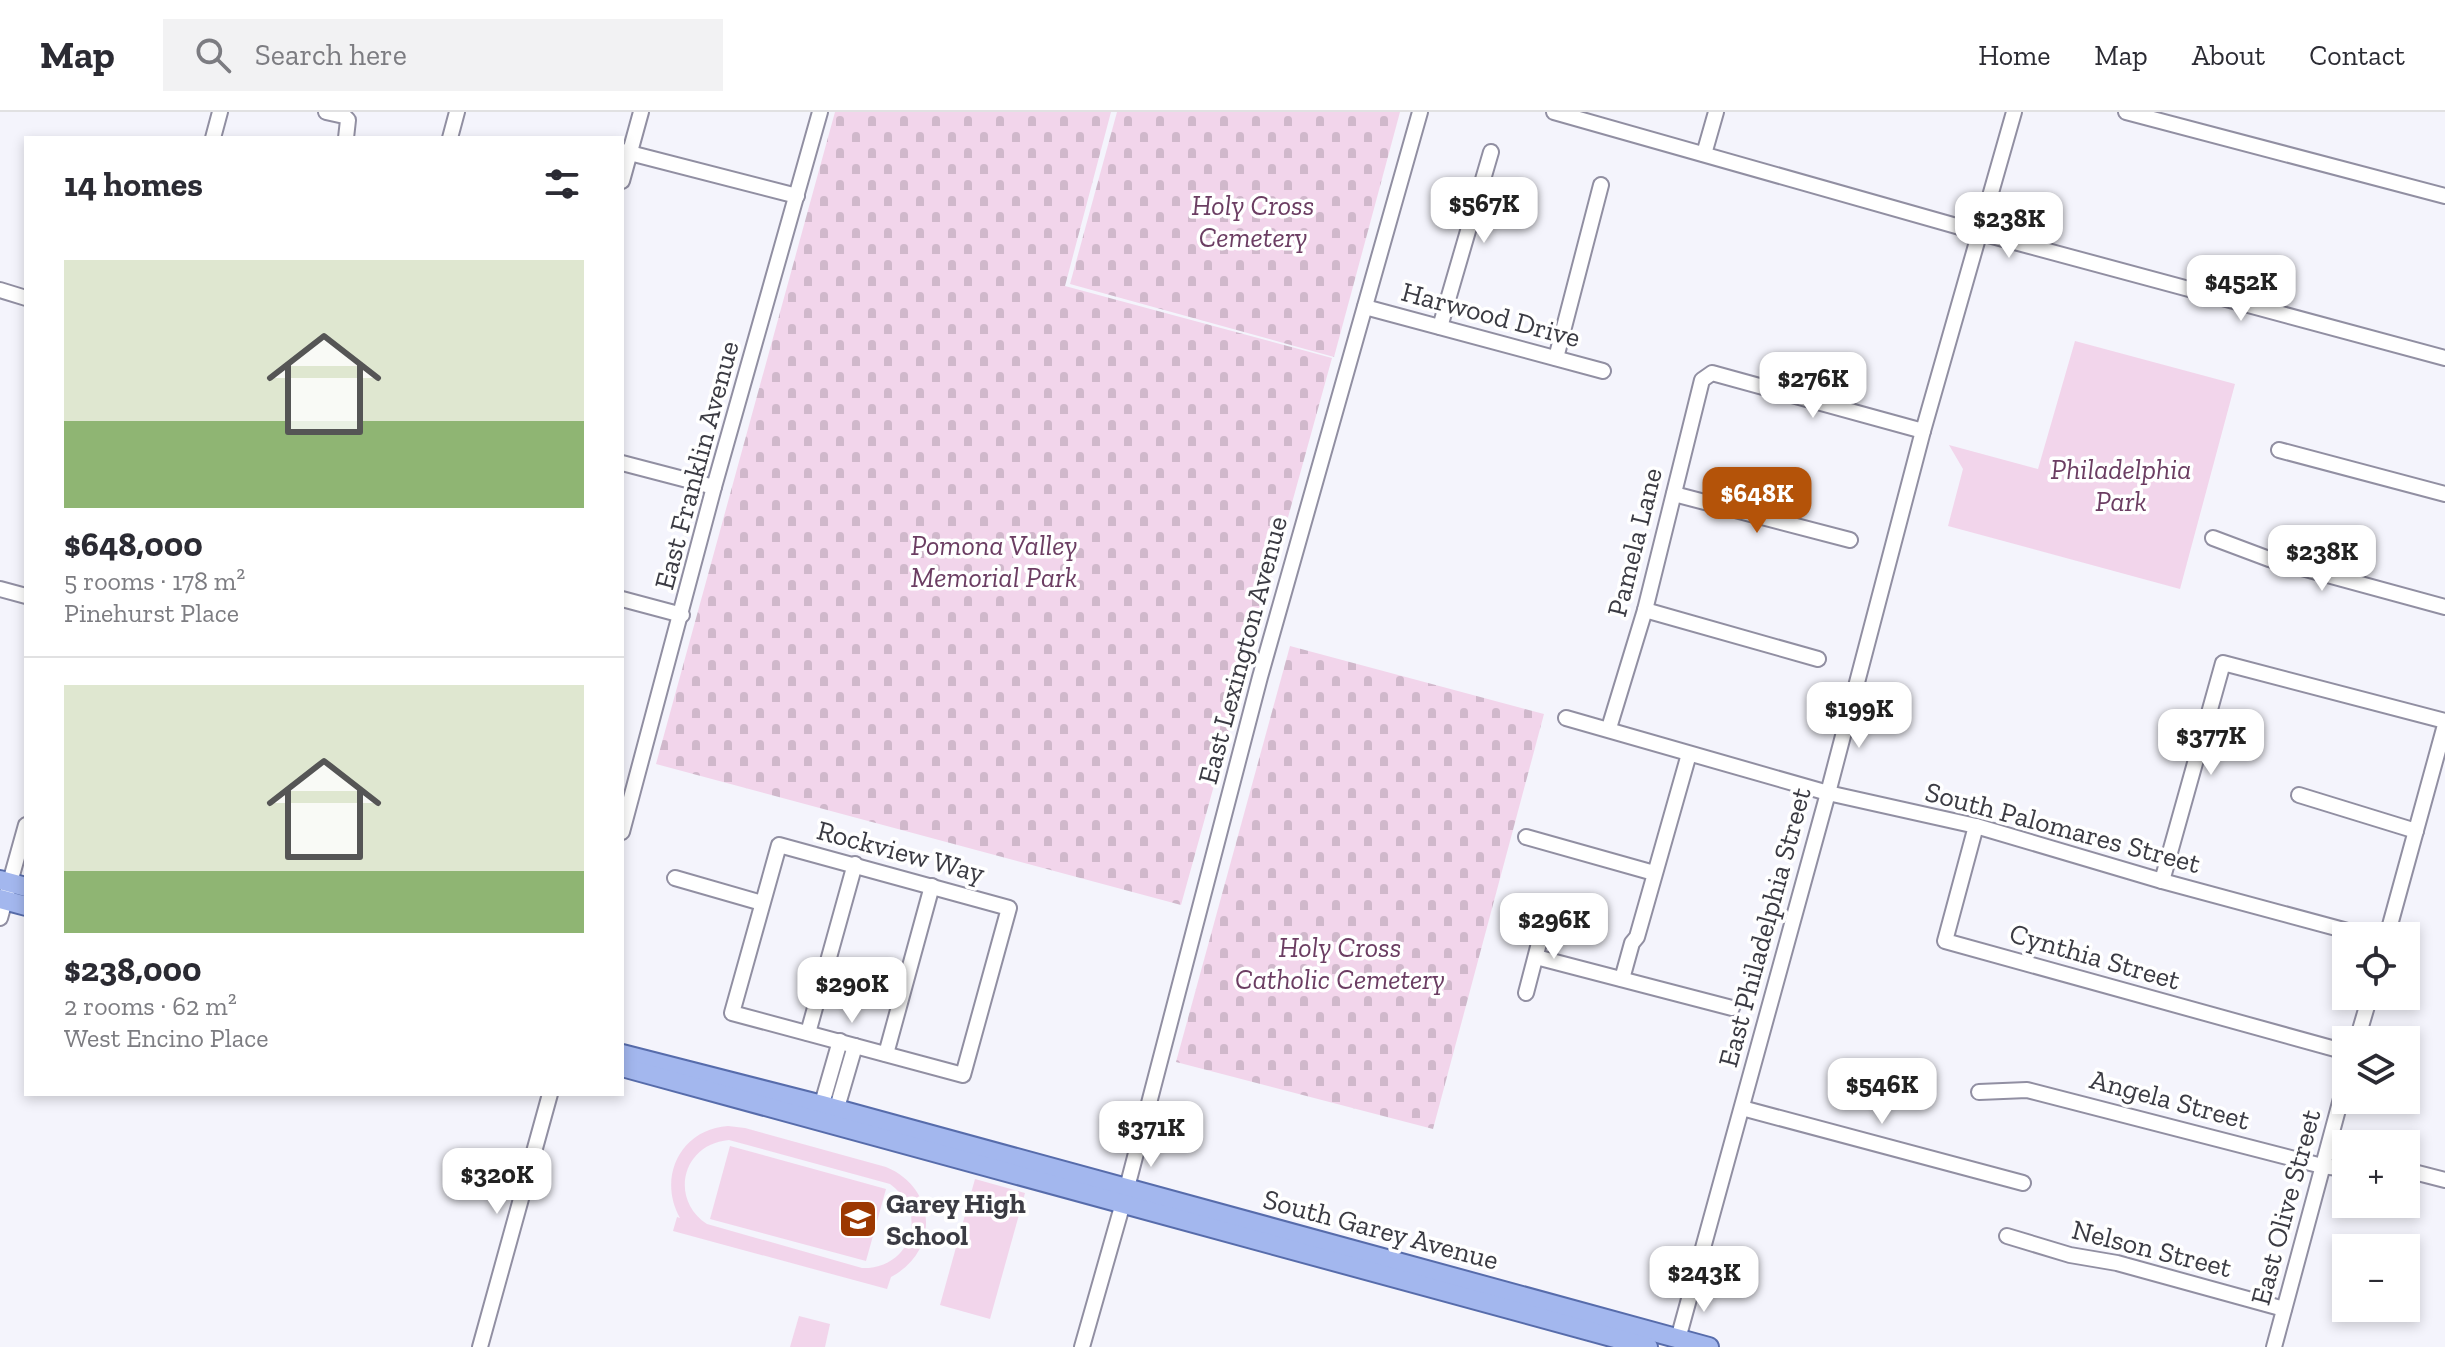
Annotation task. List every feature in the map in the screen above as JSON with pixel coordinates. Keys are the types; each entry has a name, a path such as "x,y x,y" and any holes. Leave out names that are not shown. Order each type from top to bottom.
{"main road":[{"name":"South Garey Avenue","path":"624,1055 827,1114 1478,1292 1676,1344 1709,1347"},
{"name":"South Garey Avenue","path":"624,1067 827,1114"},
{"name":"South Garey Avenue","path":"1478,1292 1648,1347"}],"street":[{"path":"214,136 220,112"},
{"path":"326,112 348,120 346,136"},
{"path":"451,136 457,112"},
{"path":"641,112 626,152 797,196"},
{"name":"East Franklin Avenue","path":"624,825 714,487 820,112"},
{"name":"East Lexington Avenue","path":"1082,1347 1260,677 1420,112"},
{"path":"1554,112 1981,233 2445,358"},
{"path":"1704,154 1716,112"},
{"name":"East Philadelphia Street","path":"1676,1344 1828,793 1923,431 2014,112"},
{"path":"2126,112 2445,196"},
{"path":"1440,327 1491,152"},
{"path":"1556,358 1601,185"},
{"path":"0,290 24,297"},
{"name":"Harwood Drive","path":"1365,307 1603,371"},
{"name":"Pamela Lane","path":"1609,728 1645,610 1702,380 1712,373 1923,431"},
{"path":"2279,450 2445,494"},
{"path":"624,464 714,487"},
{"path":"1674,494 1850,540"},
{"path":"2213,538 2269,559 2445,607"},
{"path":"0,589 24,595"},
{"path":"624,600 682,615"},
{"path":"1645,610 1818,659"},
{"path":"2162,881 2223,663 2445,723 2391,922"},
{"name":"South Palomares Street","path":"1566,718 1828,793 1976,826 2332,927"},
{"path":"1626,980 1640,943 1637,937 1689,754"},
{"path":"2299,795 2416,831"},
{"name":"Cynthia Street","path":"1976,826 1945,941 2332,1048"},
{"path":"7,895 24,832"},
{"path":"1526,837 1654,873"},
{"name":"Rockview Way","path":"762,903 779,845 1009,908 963,1075 886,1054"},
{"path":"808,1033 855,864"},
{"path":"675,878 762,903 732,1013 886,1054 932,886"},
{"path":"1526,993 1545,920"},
{"path":"1536,957 1732,1008"},
{"path":"827,1114 840,1041"},
{"path":"827,1114 855,1046"},
{"name":"Angela Street","path":"1979,1092 2027,1090 2332,1167"},
{"path":"480,1347 549,1096"},
{"path":"1742,1108 2023,1183"},
{"name":"East Olive Street","path":"2274,1347 2337,1114"},
{"path":"2420,1174 2445,1180"},
{"name":"Nelson Street","path":"2007,1236 2284,1309"}],"green space":[{"name":"Pomona Valley Memorial Park","path":"835,112 1111,112 1065,286 1332,358 1181,905 656,764"},
{"name":"Holy Cross Cemetery","path":"1117,112 1400,112 1334,357 1070,284"},
{"name":"Philadelphia Park","path":"2075,341 2235,384 2180,589 1948,526 1963,469 1949,445 2038,469"},
{"name":"Holy Cross Catholic Cemetery","path":"1290,646 1544,714 1433,1129 1176,1062"},
{"path":"728,1126 745,1128 886,1167 903,1177 915,1189 923,1204 926,1220 918,1252 907,1266 891,1277 887,1289 673,1231 677,1217 680,1218 671,1187 678,1158 697,1136","holes":["729,1140 890,1184 902,1196 909,1210 912,1224 909,1237 903,1250 893,1259 879,1266 862,1268 707,1224 695,1213 685,1187 686,1174 700,1151"]},
{"path":"730,1146 886,1189 866,1261 710,1219"},
{"path":"975,1179 1025,1193 990,1319 940,1305"},
{"path":"799,1316 830,1324 825,1347 790,1347"}],"place":[{"name":"Garey High School","path":"858,1219"}]}
